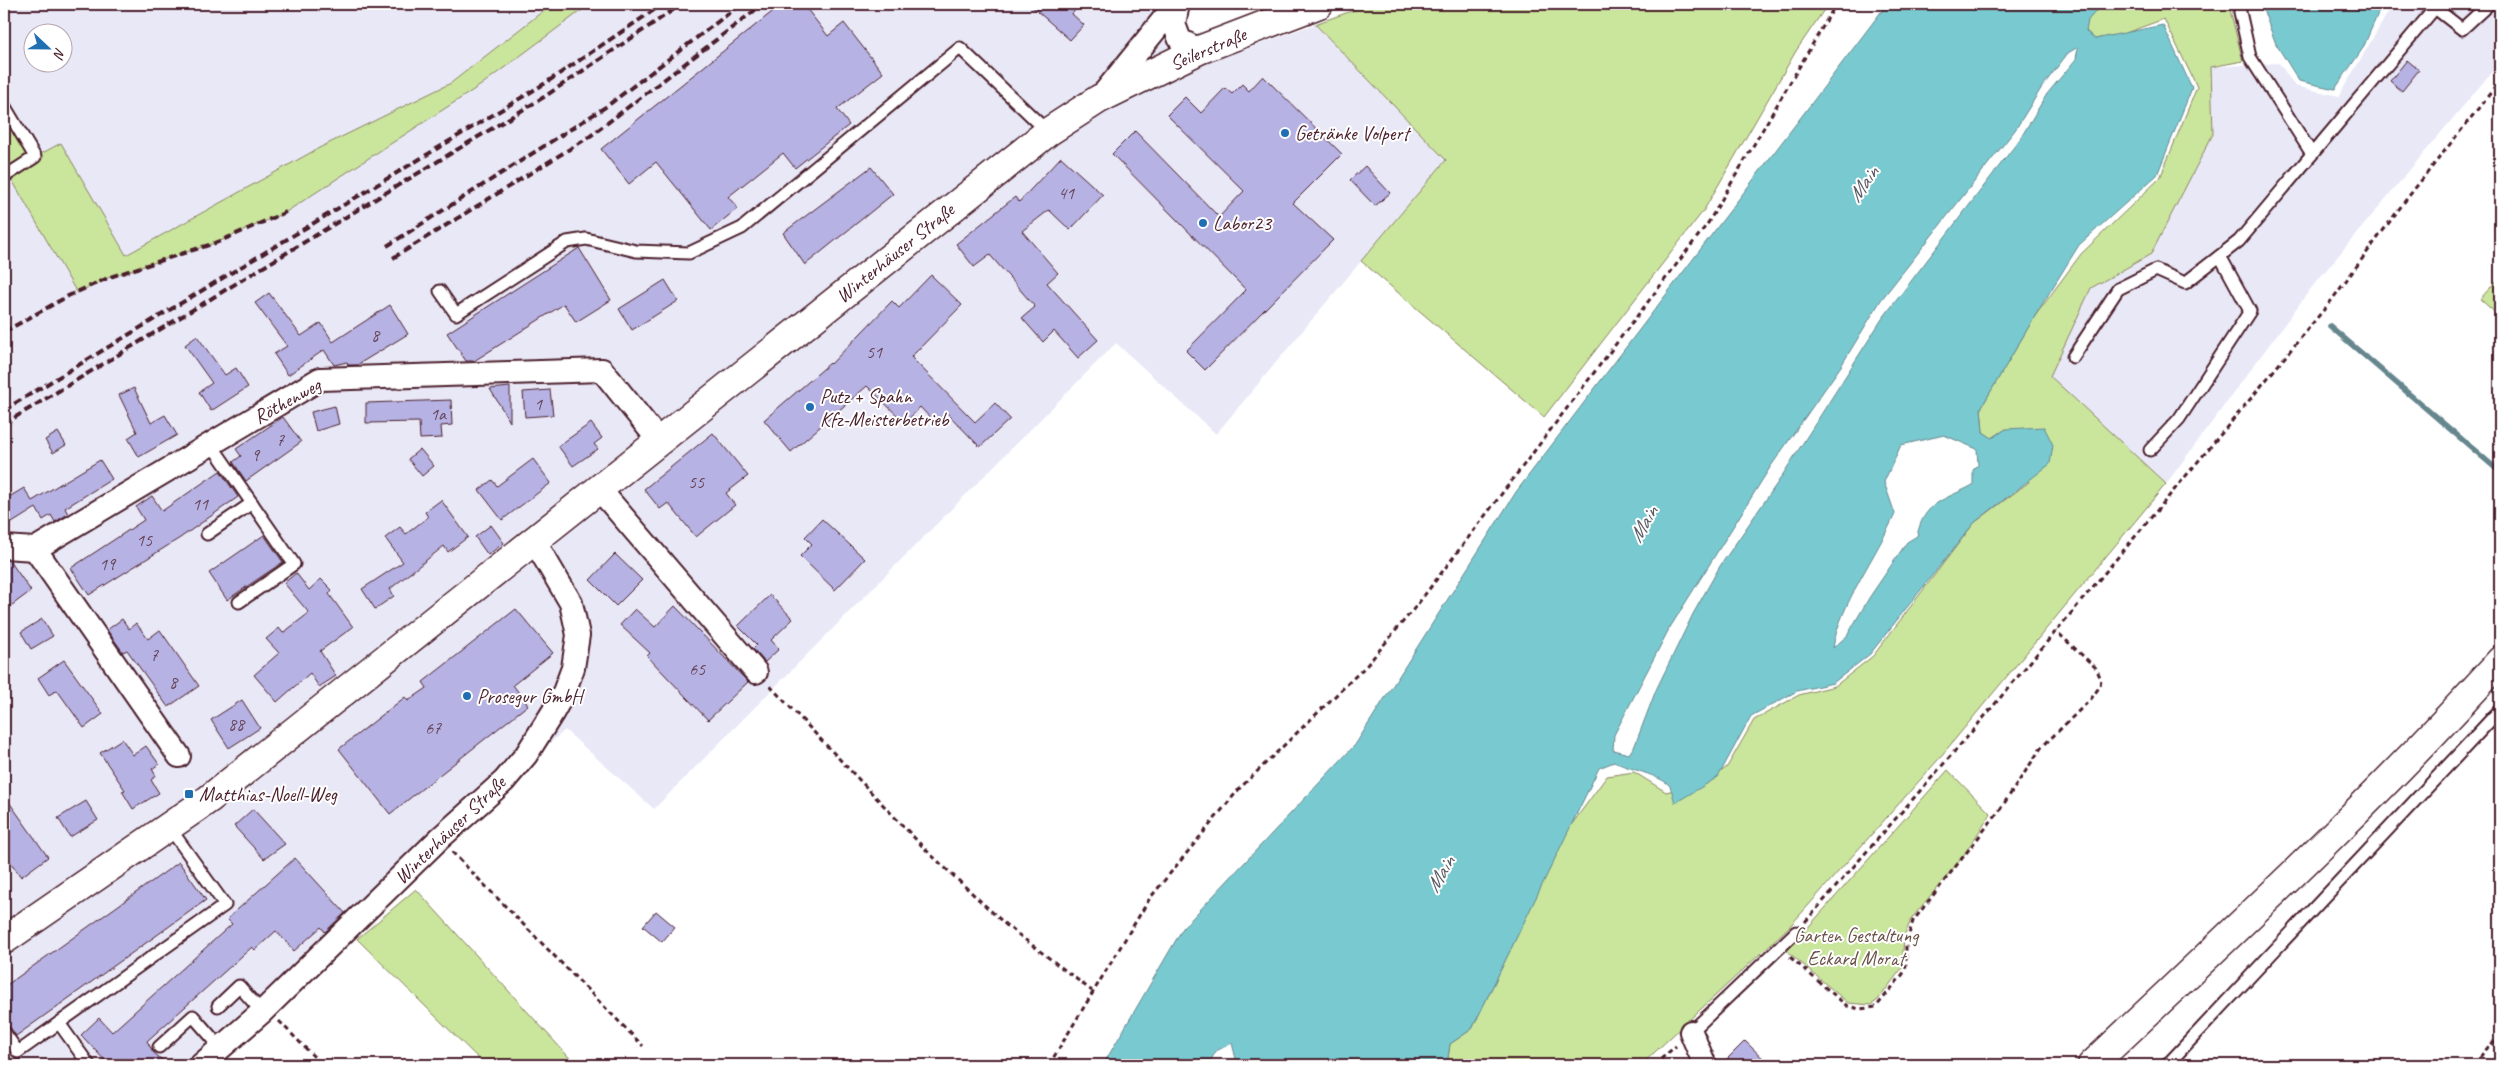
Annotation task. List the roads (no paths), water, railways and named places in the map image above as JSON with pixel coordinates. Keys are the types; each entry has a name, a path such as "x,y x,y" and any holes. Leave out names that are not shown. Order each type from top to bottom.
{"main road":[{"name":"Seilerstraße","path":"1099,100 1199,50 1319,4"},
{"name":"Winterhäuser Straße","path":"4,940 210,799 1048,132 1099,100"},
{"path":"2092,1065 2264,903 2463,702 2500,661"}],"street":[{"name":"Winterhäuser Straße","path":"1177,4 1174,24 1180,40 1199,50"},
{"name":"Winterhäuser Straße","path":"1099,100 1177,4"},
{"name":"Röthenweg","path":"35,549 320,379 602,370 660,442"},
{"path":"600,490 756,672"},
{"name":"Winterhäuser Straße","path":"201,1065 264,1010 439,839 497,787 526,755 564,692 573,668 578,634 571,603 535,542"},
{"path":"4,547 35,549 178,756"},
{"path":"1691,1032 1705,1065"}],"lane":[{"path":"2073,357 2118,289 2156,270 2185,283 2239,241 2435,6 2462,30 2489,4"},
{"path":"2240,12 2250,57 2312,154"},
{"path":"440,291 456,314 567,242 586,239 636,251 689,253 742,228 960,48 1048,132"},
{"path":"4,105 35,157 4,177"},
{"path":"2150,450 2179,420 2250,311 2220,256"},
{"path":"211,444 294,564 239,602"},
{"path":"207,534 252,503"},
{"path":"2167,1065 2500,710"},
{"path":"4,1032 18,1052 225,905 169,827"},
{"path":"1691,1032 1796,932"},
{"path":"218,1006 239,986 264,1010"},
{"path":"159,1047 193,1016 221,1048"},
{"path":"59,1023 89,1065"}],"water":[{"name":"Main","path":"1887,4 2102,4 2088,20 2086,31 2095,39 2163,25 2192,88 2157,175 2079,245 1981,408 1983,432 1992,438 2006,429 2044,427 2053,445 2050,464 1974,523 1870,654 1833,683 1797,691 1751,716 1718,777 1675,803 1669,785 1659,778 1614,762 1599,768 1472,1029 1450,1044 1447,1065 1232,1065 1236,1059 1232,1043 1216,1051 1208,1065 1103,1065 1183,928 1355,745 1516,492","holes":["2078,47 2076,59 2047,94 2020,139 1882,319 1778,482 1720,566 1693,614 1656,690 1635,745 1629,754 1613,750 1614,735 1669,629 1771,466 1841,366 1881,300 2015,130 2042,87 2068,53","1944,435 1977,449 1978,465 1973,470 1973,485 1945,498 1930,508 1920,524 1917,536 1907,542 1869,598 1847,636 1833,648 1843,615 1895,514 1884,482 1901,445"]},
{"path":"2261,4 2382,4 2363,48 2335,89 2299,81 2276,44"}],"waterway":[{"path":"2330,326 2500,472"}],"railway":[{"path":"4,410 544,84 663,4"},
{"path":"4,424 544,97 682,4"},
{"path":"387,246 607,106 741,4"},
{"path":"393,258 589,137 763,4"},
{"path":"4,332 68,296 110,277 218,242 286,212"}],"place":[{"name":"Getränke Volpert","path":"1285,133"},
{"name":"Labor23","path":"1203,223"},
{"name":"Putz + Spahn Kfz-Meisterbetrieb","path":"810,407"},
{"name":"Prosegur GmbH","path":"467,696"},
{"name":"Matthias-Noell-Weg","path":"189,794"}],"park label":[{"name":"Garten Gestaltung Eckard Morat","path":"1856,946"}]}
